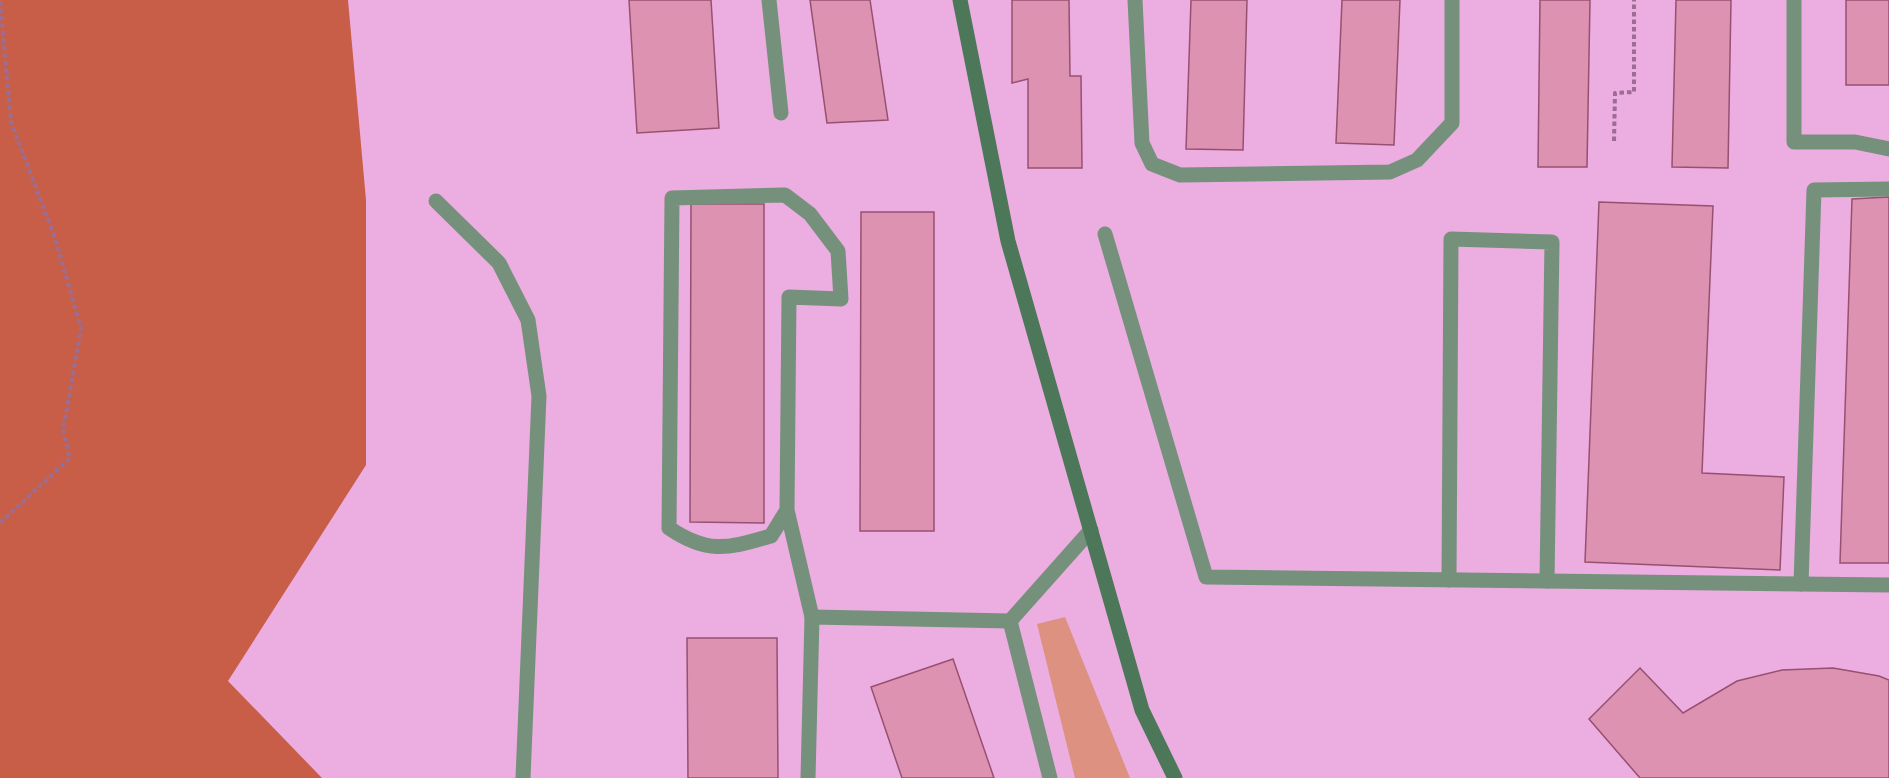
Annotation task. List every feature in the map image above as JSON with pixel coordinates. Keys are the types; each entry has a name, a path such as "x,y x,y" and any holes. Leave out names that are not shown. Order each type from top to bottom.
{"street":[{"path":"769,0 781,112"},
{"path":"960,0 1008,241 1142,710 1175,778"},
{"path":"1135,0 1142,143 1152,164 1180,175 1390,172 1417,160 1452,123 1452,0"},
{"path":"1794,0 1794,142 1855,142 1889,149"},
{"path":"1801,584 1814,190 1889,189"},
{"path":"788,510 771,536 726,549 690,543 669,528 672,198 785,195 810,214 838,251 841,298 789,297 788,510 812,617 808,778"},
{"path":"436,201 499,263 528,320 530,331 539,396 523,778"},
{"path":"1105,234 1206,577 1889,585"},
{"path":"1449,580 1451,239 1552,242 1546,581"},
{"path":"812,617 1010,621 1091,530"},
{"path":"1010,621 1050,778"}],"path":[{"path":"1614,141 1615,93 1634,92 1634,0"},
{"path":"0,1 11,122 55,238 81,328 63,431 70,458 0,523"}],"shaded area":[{"path":"0,0 348,0 366,200 366,465 228,681 322,778 0,778"},
{"path":"1065,617 1130,778 1075,778 1037,624"}],"building":[{"path":"629,0 711,0 719,128 637,133"},
{"path":"810,0 870,0 888,120 827,123"},
{"path":"1012,0 1069,0 1070,76 1081,76 1082,168 1028,168 1028,79 1012,83"},
{"path":"1191,0 1247,0 1243,150 1186,149"},
{"path":"1342,0 1400,0 1394,145 1336,143"},
{"path":"1540,0 1590,0 1587,167 1538,167"},
{"path":"1676,0 1731,0 1728,168 1672,167"},
{"path":"1846,0 1889,0 1889,85 1846,85"},
{"path":"1889,197 1889,563 1840,563 1852,199"},
{"path":"1599,202 1713,206 1702,473 1784,477 1780,570 1585,562"},
{"path":"691,204 764,204 764,523 690,522"},
{"path":"861,212 934,212 934,531 860,531"},
{"path":"687,638 777,638 778,778 688,778"},
{"path":"953,659 994,778 902,778 871,687"},
{"path":"1640,668 1683,713 1737,681 1782,670 1833,668 1879,676 1889,680 1889,778 1640,778 1589,719"}]}
